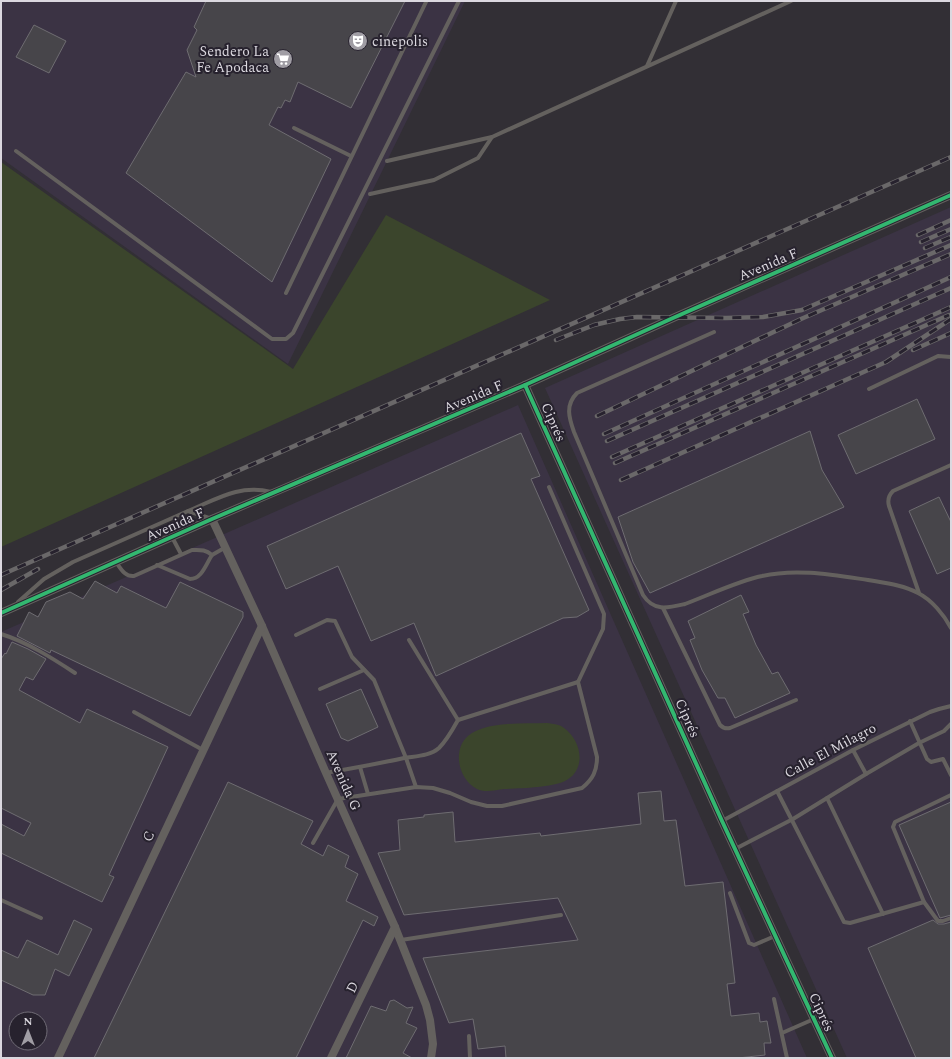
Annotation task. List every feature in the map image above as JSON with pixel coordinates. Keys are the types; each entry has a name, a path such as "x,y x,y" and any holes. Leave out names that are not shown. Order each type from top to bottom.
{"street":[{"name":"Avenida F","path":"1,613 212,519 525,385 673,318 951,196"},
{"name":"Ciprés","path":"525,385 735,849 832,1058"},
{"name":"Avenida G","path":"212,519 262,626 326,773 396,927 426,1005 430,1020 433,1044 431,1058"},
{"name":"C","path":"58,1058 262,626"},
{"name":"D","path":"332,1058 396,927"}],"lane":[{"path":"16,151 272,339 286,339 293,333 459,1"},
{"path":"647,66 676,1"},
{"path":"387,161 492,137 791,1"},
{"path":"286,293 426,2"},
{"path":"294,128 351,156"},
{"path":"370,194 434,180 478,158 492,137"},
{"path":"714,332 576,394 572,398 569,405 568,412 574,432 643,596 647,602 654,606 663,608 685,604 761,576 787,572 821,574 849,577 903,587 919,593 943,615 951,628"},
{"path":"869,389 938,356 951,357"},
{"path":"919,593 889,506 889,496 893,490 951,465"},
{"path":"312,843 338,799 416,787 433,788 471,802 487,806 502,806 582,788 589,782 597,766 597,757 578,682 603,629 605,621 604,614 549,488"},
{"path":"12,608 44,579 73,562 188,511 233,492 248,489 274,493"},
{"path":"188,511 212,519"},
{"path":"172,537 182,554"},
{"path":"157,565 190,579 194,579 200,576 212,555 226,547"},
{"path":"116,562 126,574 129,576 134,576 192,550 207,551 212,555"},
{"path":"663,608 720,725 726,729 730,728 796,700"},
{"path":"296,635 326,620 335,621 355,662 374,680 406,758 416,787"},
{"path":"1,634 11,637 49,657 75,673"},
{"path":"409,640 458,720"},
{"path":"320,689 364,670"},
{"path":"326,773 423,755 439,748 458,720 578,682"},
{"name":"Calle El Milagro","path":"722,820 910,721 939,709 951,706"},
{"path":"134,712 203,750"},
{"path":"910,721 927,759 932,762 943,759 951,776"},
{"path":"735,849 793,819 919,743 944,731 951,724"},
{"path":"853,750 866,774"},
{"path":"360,767 368,794"},
{"path":"777,791 793,819 844,922 850,923 924,902"},
{"path":"951,795 896,822 893,825 893,829 924,902 938,921 943,922 951,918"},
{"path":"827,798 883,914"},
{"path":"730,893 749,943 754,945 775,936"},
{"path":"1,900 41,918"},
{"path":"401,940 561,915"},
{"path":"774,999 788,1058"},
{"path":"782,1033 814,1019"},
{"path":"469,1036 470,1058"}],"shaded area":[{"path":"3,1 465,1 288,364 1,158 1,4"},
{"path":"951,207 951,1058 847,1058 545,388"},
{"path":"518,405 807,1058 1,1058 1,632"}],"green space":[{"path":"1,162 293,369 386,215 550,300 1,547"},
{"path":"556,724 562,727 575,740 578,748 580,755 577,770 565,781 544,786 487,791 477,789 465,778 459,762 459,753 465,738 472,733 481,729 499,725"}],"building":[{"path":"206,1 405,1 351,108 298,82 290,102 285,100 281,108 278,107 269,125 331,159 272,282 126,173 186,72 196,77 187,50 197,30 194,27"},
{"path":"34,25 66,41 49,73 16,57"},
{"path":"917,399 935,439 856,474 838,435"},
{"path":"810,431 822,470 844,507 650,593 633,562 618,517"},
{"path":"521,433 540,476 531,479 589,610 577,617 563,618 436,676 414,623 371,641 338,566 286,589 267,546"},
{"path":"939,497 951,522 951,568 937,574 909,511"},
{"path":"95,581 117,593 121,586 166,608 180,582 243,612 243,617 190,716 51,650 50,653 17,636 29,612 38,617 46,602 70,592 83,599"},
{"path":"741,595 749,612 743,614 756,645 772,674 778,672 790,693 735,718 725,698 718,698 702,670 690,640 695,638 688,621"},
{"path":"12,642 46,659 33,680 26,677 19,690 80,723 87,709 168,747 109,875 114,877 102,902 1,853 1,824 24,836 31,823 1,808 1,659 5,653 6,654"},
{"path":"361,689 378,727 348,741 341,738 326,704"},
{"path":"228,782 313,821 301,844 323,856 328,845 349,856 345,867 358,874 346,901 378,917 374,926 363,920 296,1058 94,1058"},
{"path":"661,791 664,821 676,820 685,886 723,882 735,983 727,984 731,1016 759,1013 760,1022 767,1021 771,1043 764,1043 765,1055 738,1058 506,1058 505,1046 478,1049 473,1019 449,1023 423,958 578,940 558,898 404,915 378,853 400,850 398,820 424,817 424,815 453,812 455,842 540,833 541,836 641,824 638,793"},
{"path":"951,802 951,915 940,918 899,825"},
{"path":"74,920 92,929 69,976 55,969 45,995 33,995 1,980 1,950 18,958 27,940 58,955"},
{"path":"933,920 938,924 951,922 951,1058 916,1058 868,948"},
{"path":"394,1000 407,1008 413,1007 406,1023 417,1028 403,1053 412,1058 346,1058 371,1006 386,1011 390,1001"}],"railway":[{"path":"1,575 951,157"},
{"path":"918,235 951,220"},
{"path":"921,242 951,229"},
{"path":"925,248 951,237"},
{"path":"556,340 594,325 620,319 637,317 763,317 802,310 951,245"},
{"path":"597,416 801,319 951,254"},
{"path":"604,434 951,277"},
{"path":"607,441 951,288"},
{"path":"612,457 951,307"},
{"path":"615,463 949,315"},
{"path":"621,480 886,362 951,319"},
{"path":"913,350 951,333"},
{"path":"1,590 38,569"}],"cycle path":[{"path":"1,613 212,519 525,385 951,195"},
{"path":"525,385 722,821 832,1058"}],"place":[{"name":"cinepolis","path":"358,41"},
{"name":"Sendero La Fe Apodaca","path":"283,59"}]}
